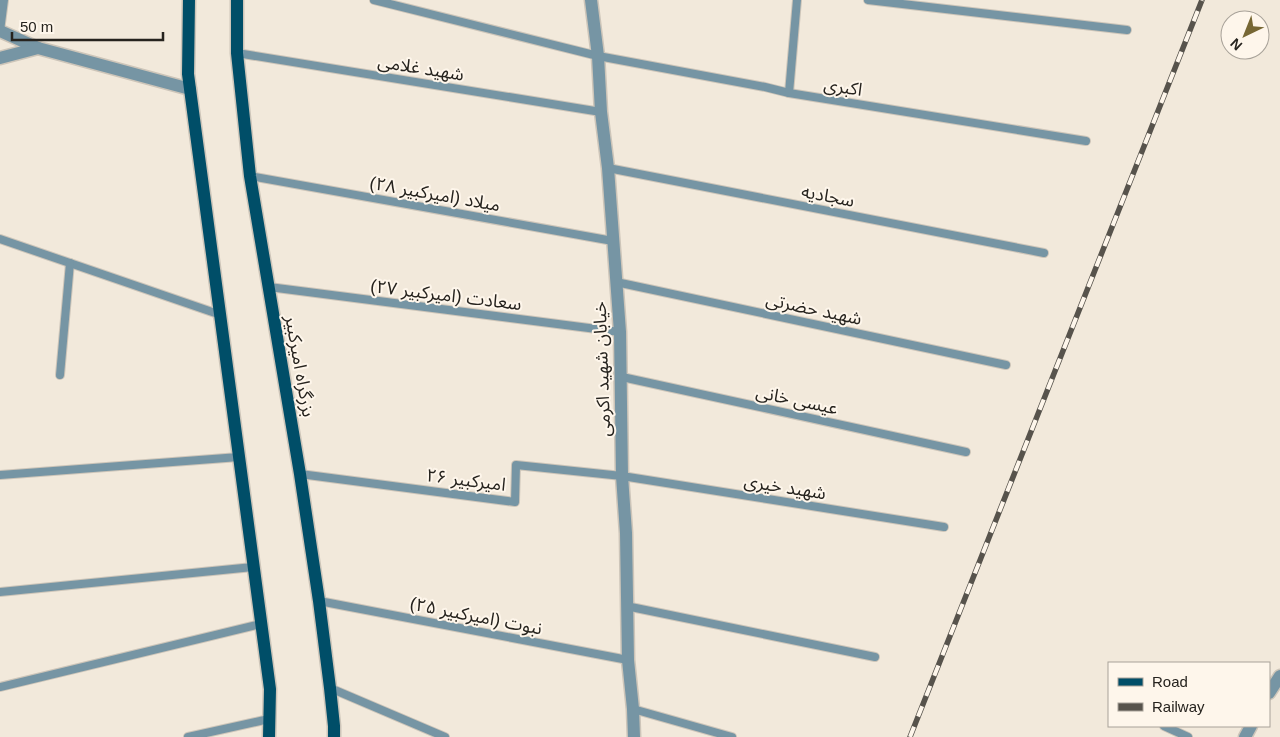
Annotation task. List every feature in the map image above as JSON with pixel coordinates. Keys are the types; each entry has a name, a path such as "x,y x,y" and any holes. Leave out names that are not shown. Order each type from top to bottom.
{"main road":[{"path":"188,0 188,74 270,689 269,737"},
{"name":"بزرگراه امیرکبیر","path":"237,0 237,53 250,176 300,474 319,601 334,737"}],"street":[{"name":"خیابان شهید اکرمی","path":"591,0 608,168 620,332 622,476 626,533 626,606 634,737"},
{"path":"0,31 38,48 190,89"},
{"path":"0,58 38,48"},
{"path":"1270,691 1280,676"}],"lane":[{"path":"0,31 4,0"},
{"name":"اکبری","path":"374,0 598,56 789,93 1086,141"},
{"path":"789,93 797,0"},
{"path":"868,0 1127,30"},
{"name":"شهید غلامی","path":"237,53 601,112"},
{"name":"سجادیه","path":"608,168 1044,253"},
{"name":"میلاد (امیرکبیر ۲۸)","path":"250,176 613,241"},
{"path":"0,239 220,315"},
{"path":"60,375 70,263"},
{"name":"شهید حضرتی","path":"616,282 1006,365"},
{"name":"سعادت (امیرکبیر ۲۷)","path":"268,287 620,332"},
{"name":"عیسی خانی","path":"622,377 966,452"},
{"path":"0,475 239,457"},
{"name":"امیرکبیر ۲۶","path":"300,474 515,502 516,465 622,476"},
{"name":"شهید خیری","path":"622,476 944,527"},
{"path":"0,592 254,566"},
{"name":"نبوت (امیرکبیر ۲۵)","path":"319,601 628,660"},
{"path":"626,606 875,657"},
{"path":"0,688 261,624"},
{"path":"330,688 445,737"},
{"path":"633,708 732,737"},
{"path":"188,737 268,719"},
{"path":"1166,727 1188,737"}],"railway":[{"path":"910,737 1202,0"}]}
